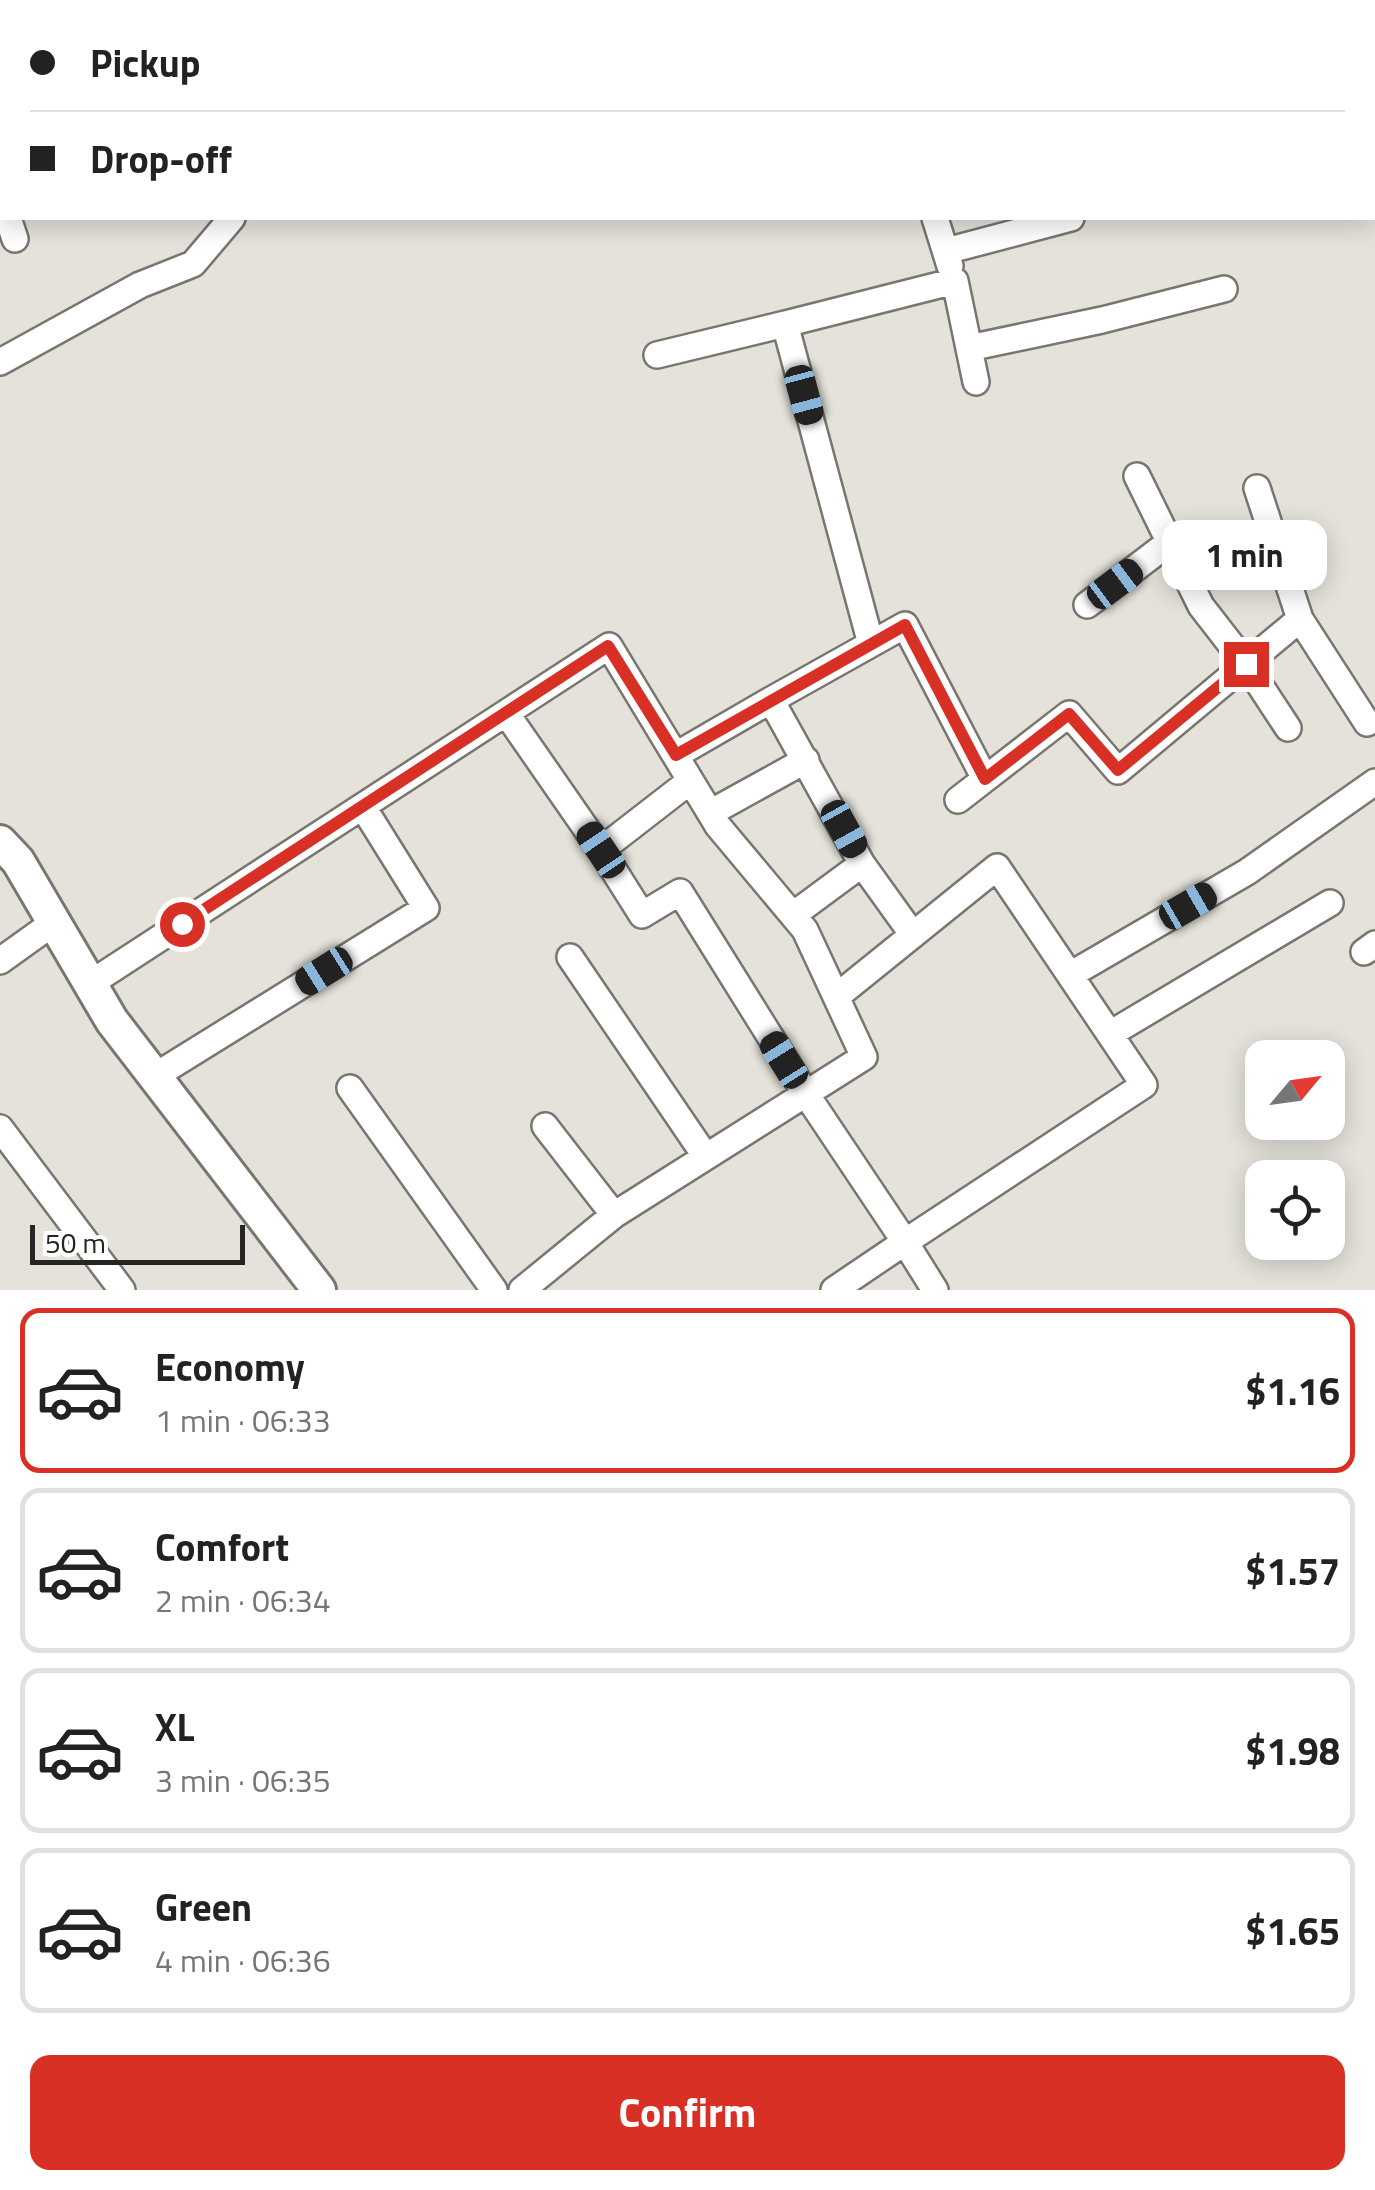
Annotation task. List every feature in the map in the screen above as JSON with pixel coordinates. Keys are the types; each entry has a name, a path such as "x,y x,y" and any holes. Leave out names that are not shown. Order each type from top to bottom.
{"street":[{"path":"0,362 140,285 193,264 230,220"},
{"path":"936,220 955,281 976,382"},
{"path":"946,251 1063,220"},
{"path":"658,355 955,281"},
{"path":"969,348 1224,289"},
{"path":"785,324 871,644"},
{"path":"1137,476 1201,606 1288,728"},
{"path":"1257,488 1300,619 1372,727"},
{"path":"1087,604 1171,541"},
{"path":"958,800 1069,714 1118,770 1300,619"},
{"path":"676,755 905,625 985,779"},
{"path":"91,983 608,646 718,826 805,930 864,1057 614,1215 522,1290"},
{"path":"771,700 862,864 913,935"},
{"path":"506,712 642,915 680,892 935,1290"},
{"path":"710,813 806,760"},
{"path":"601,850 690,781"},
{"path":"1070,975 1247,872 1375,782"},
{"path":"155,1076 426,908 363,807"},
{"path":"0,842 18,861 112,1021 319,1290"},
{"path":"793,916 862,864"},
{"path":"834,1290 1144,1085 997,867 836,996"},
{"path":"1110,1034 1330,903"},
{"path":"0,962 53,923"},
{"path":"570,957 706,1156"},
{"path":"350,1088 494,1290"},
{"path":"545,1126 614,1215"},
{"path":"0,1128 122,1290"}],"route":[{"path":"182,924 608,646 676,755 905,625 985,779 1069,714 1118,770 1246,664"}]}
